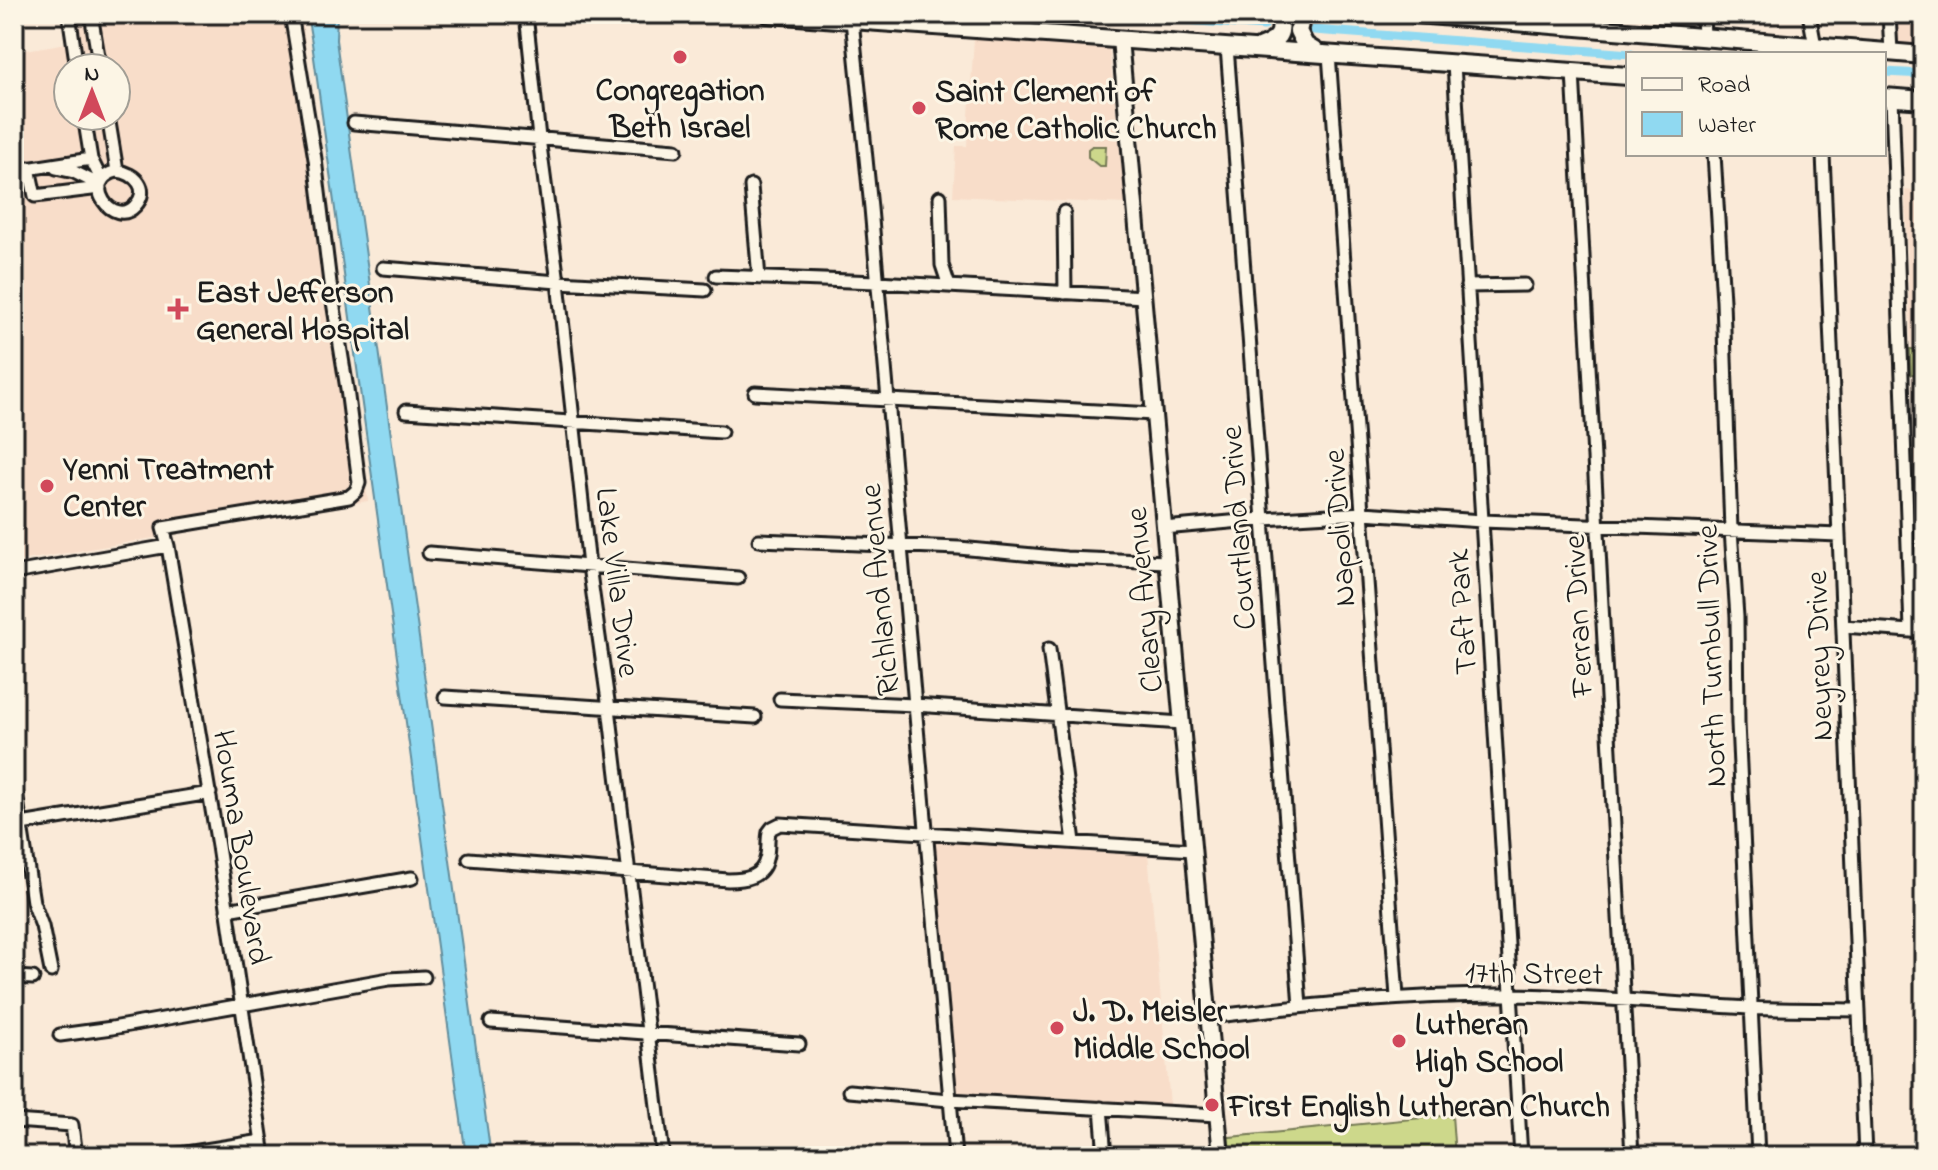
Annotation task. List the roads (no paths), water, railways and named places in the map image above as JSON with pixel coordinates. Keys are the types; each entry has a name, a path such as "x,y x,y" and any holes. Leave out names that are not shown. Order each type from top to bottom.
{"main road":[{"path":"769,14 1626,76"},
{"path":"920,25 937,14"},
{"path":"964,14 980,29"},
{"path":"1258,49 1278,38 1281,24 1277,14"},
{"path":"1306,14 1298,31 1305,45 1324,54"},
{"path":"1416,14 1565,20 1732,40 1924,55"},
{"path":"1732,40 1749,52"},
{"path":"1772,52 1787,43"},
{"path":"1888,97 1924,100"}],"street":[{"path":"69,14 75,52"},
{"path":"91,14 97,52"},
{"path":"14,573 168,546 163,528 349,497 356,491 359,483 347,389 291,14"},
{"name":"Lake Villa Drive","path":"526,14 589,566 663,1156"},
{"path":"1703,14 1704,37"},
{"path":"1809,14 1815,46"},
{"path":"1889,14 1891,52"},
{"name":"Richland Avenue","path":"852,20 955,1156"},
{"name":"Cleary Avenue","path":"1120,39 1221,1156"},
{"name":"Courtland Drive","path":"1227,47 1300,1006"},
{"name":"Napoli Drive","path":"1324,54 1363,513 1397,997"},
{"name":"Taft Park","path":"1454,64 1521,1156"},
{"name":"Ferran Drive","path":"1573,72 1632,1156"},
{"path":"1888,97 1911,630"},
{"path":"354,123 676,150"},
{"path":"29,168 35,196 100,184 109,173 126,172 139,181 141,189 138,204 132,209 116,211 104,202 100,184 91,159 87,132"},
{"path":"110,132 117,171"},
{"name":"North Turnbull Drive","path":"1714,156 1737,617 1738,723 1758,1156"},
{"name":"Neyrey Drive","path":"1823,156 1865,1156"},
{"path":"14,171 91,159"},
{"path":"48,166 74,172 100,184"},
{"path":"751,186 759,278"},
{"path":"940,197 942,265 949,286"},
{"path":"1064,212 1065,293"},
{"path":"383,268 705,290"},
{"path":"716,276 1144,297"},
{"path":"1467,286 1525,285"},
{"path":"755,393 1154,414"},
{"path":"406,411 721,432"},
{"path":"1164,528 1363,513 1482,521 1839,535"},
{"path":"759,540 959,548 1066,558 1168,562"},
{"name":"Houma Boulevard","path":"168,546 210,793 264,1156"},
{"path":"429,553 738,578"},
{"path":"1843,626 1924,632"},
{"path":"1049,649 1074,842"},
{"path":"445,697 755,717"},
{"path":"780,699 1182,723"},
{"path":"14,781 17,824 51,971"},
{"path":"17,824 210,793"},
{"path":"469,859 745,880 755,876 766,862 767,838 772,828 780,824 1193,850"},
{"path":"227,910 412,878"},
{"path":"14,977 33,978"},
{"path":"60,1035 389,979 424,977"},
{"name":"17th Street","path":"1209,1017 1397,997 1511,995 1752,1008 1859,1010"},
{"path":"491,1022 799,1044"},
{"path":"849,1091 949,1100 1217,1115"},
{"path":"1101,1108 1105,1156"},
{"path":"14,1121 72,1125 76,1156"},
{"path":"167,1156 262,1141"},
{"path":"1865,1156 1875,1156"}],"water":[{"path":"307,14 337,14 336,40 491,1156 466,1156"}],"waterway":[{"path":"1107,14 1264,26"},
{"path":"1314,30 1626,54"},
{"path":"1886,72 1924,74"}],"place":[{"name":"Congregation Beth Israel","path":"680,57"},
{"name":"Saint Clement of Rome Catholic Church","path":"919,108"},
{"name":"East Jefferson General Hospital","path":"178,309"},
{"name":"Yenni Treatment Center","path":"47,486"},
{"name":"J. D. Meisler Middle School","path":"1057,1028"},
{"name":"Lutheran High School","path":"1399,1041"},
{"name":"First English Lutheran Church","path":"1212,1105"}]}
